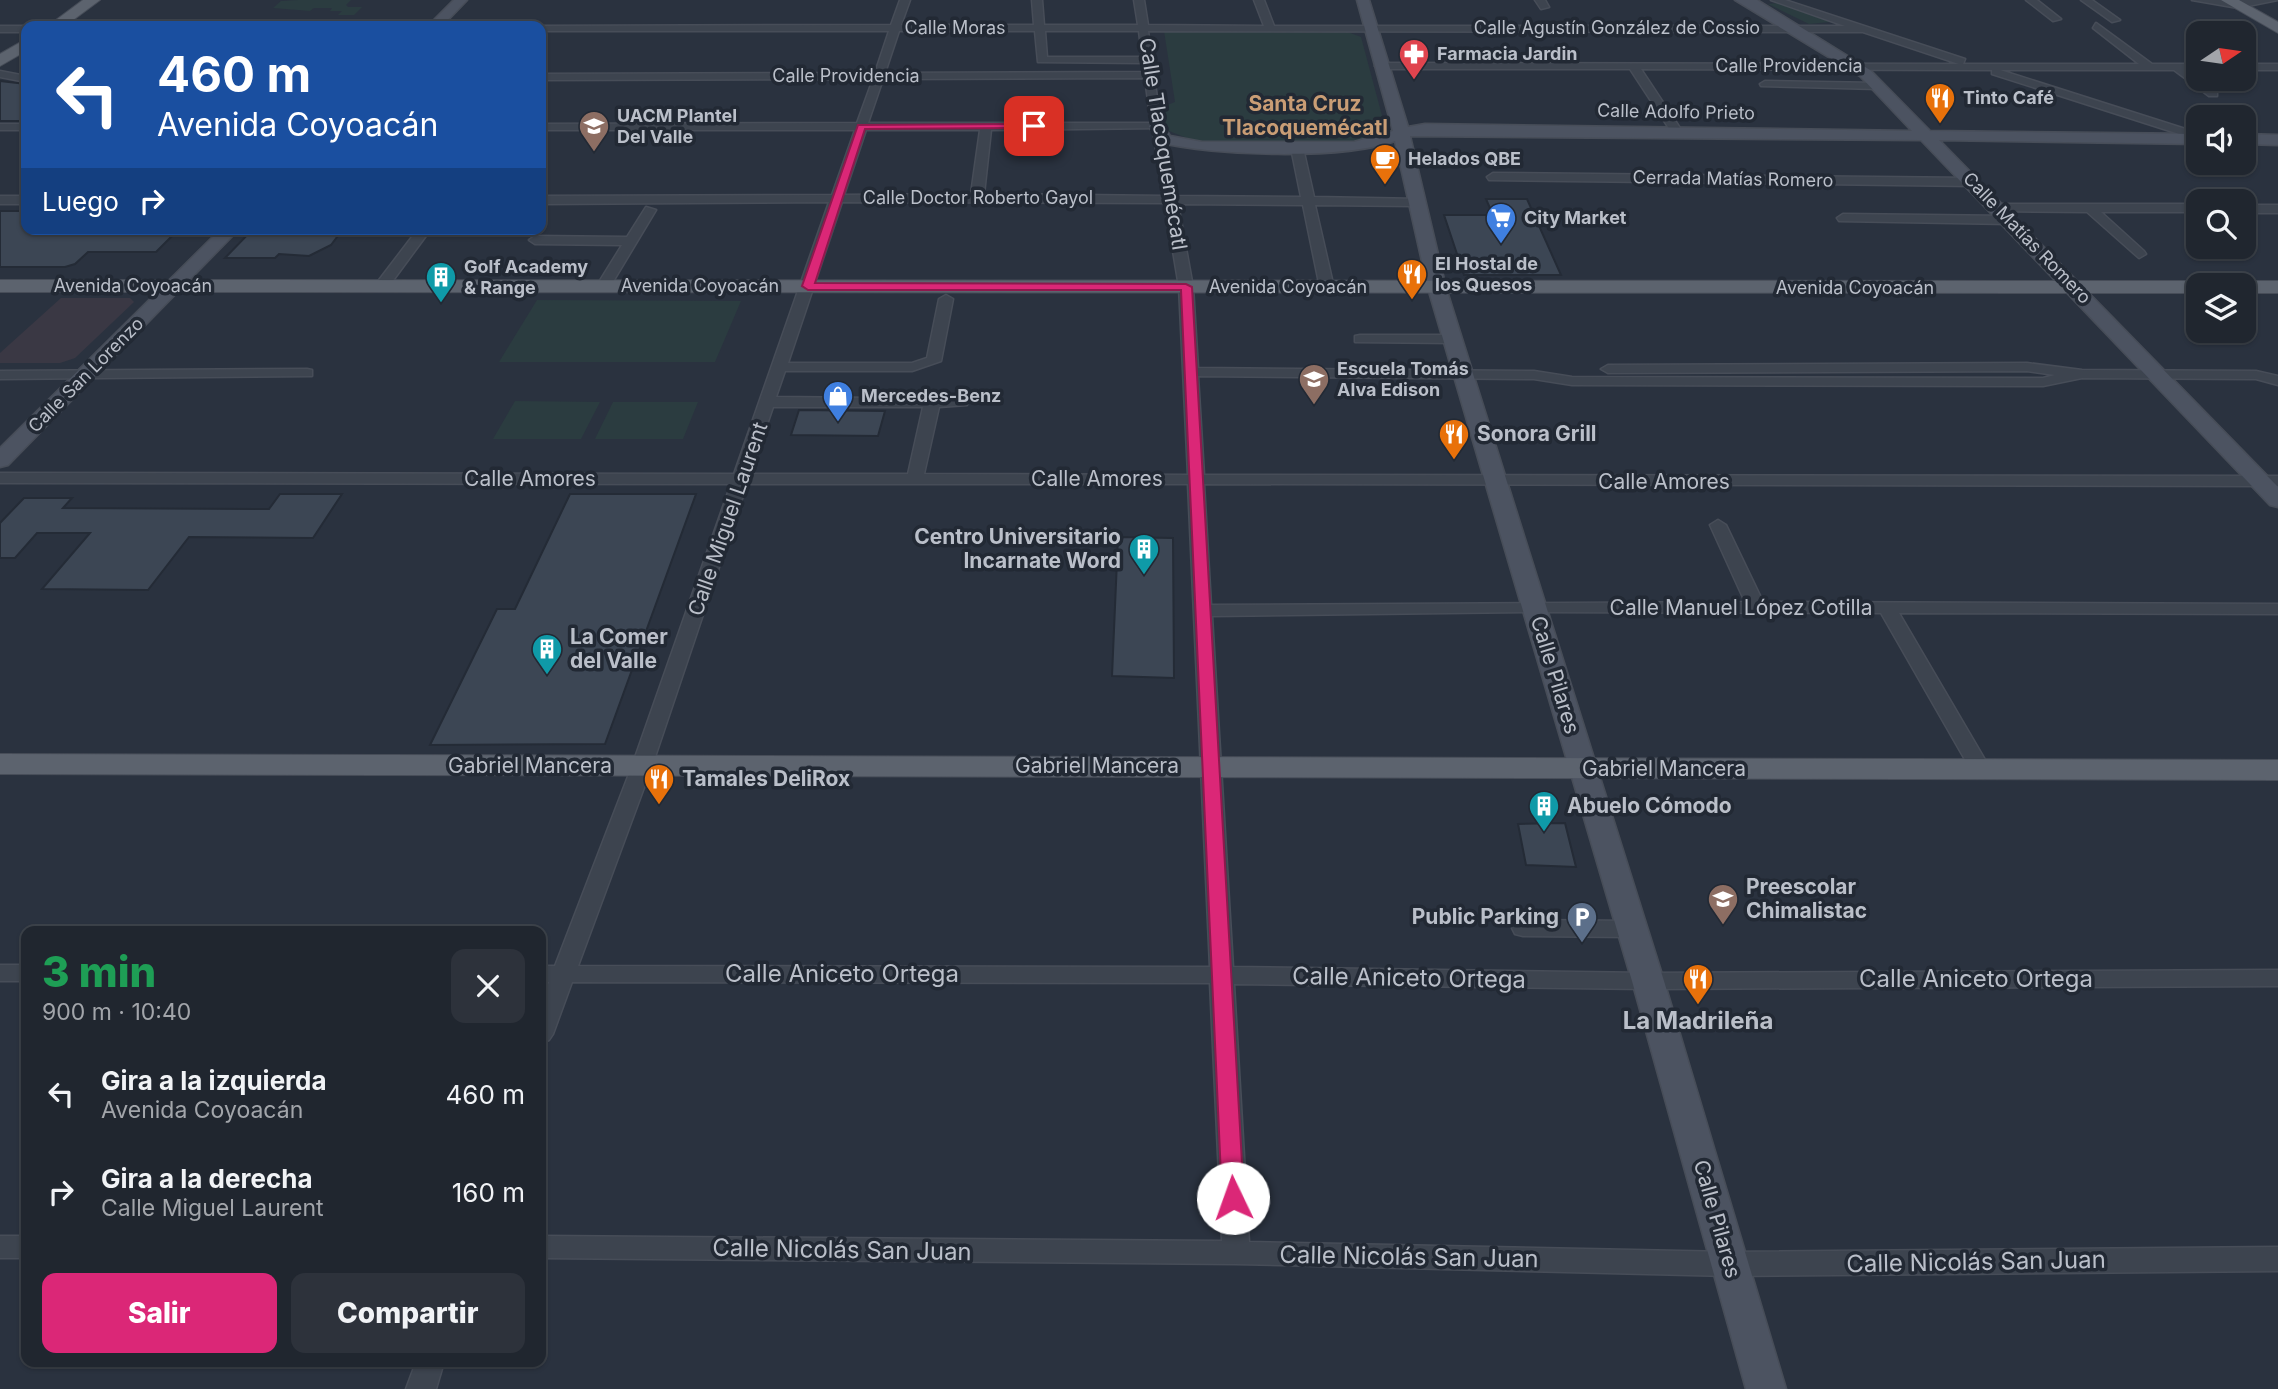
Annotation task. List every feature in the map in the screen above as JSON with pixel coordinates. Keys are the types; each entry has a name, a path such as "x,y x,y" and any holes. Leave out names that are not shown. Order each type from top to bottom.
{"main road":[{"path":"62,21 93,0"},
{"path":"2233,3 2278,28"},
{"path":"3,70 21,50"},
{"name":"Avenida Coyoacán","path":"0,286 2186,287"},
{"path":"2256,287 2278,287"},
{"name":"Gabriel Mancera","path":"0,764 2278,770"}],"street":[{"path":"440,21 461,0"},
{"name":"Calle Miguel Laurent","path":"546,1004 551,974 642,766 905,0"},
{"path":"1037,0 1042,60 1149,60"},
{"name":"Calle Tlacoquemécatl","path":"1139,0 1165,139 1186,287 1236,1253"},
{"path":"1259,0 1270,28"},
{"name":"Calle Pilares","path":"1363,0 1401,131 1437,288 1648,981 1766,1389"},
{"path":"1776,0 2186,134"},
{"path":"2031,0 2056,19"},
{"path":"2086,0 2115,20"},
{"path":"2197,0 2233,3 2273,0"},
{"name":"Calle Matías Romero","path":"1749,1 1857,66 1928,135 2278,500"},
{"path":"2095,26 2150,67"},
{"name":"Calle Moras","path":"546,28 1370,28"},
{"name":"Calle Agustín González de Cossio","path":"1370,28 1864,29"},
{"path":"0,29 21,29"},
{"name":"Calle Providencia","path":"1380,66 2186,67"},
{"path":"1633,66 1676,131"},
{"path":"2176,67 2213,94"},
{"path":"2256,67 2278,67"},
{"path":"3,70 21,77"},
{"name":"Calle Providencia","path":"546,77 1151,75"},
{"path":"1765,85 1878,86"},
{"path":"0,127 21,127"},
{"name":"Calle Adolfo Prieto","path":"546,127 986,127 1297,148 1365,146 1401,131 1676,131 2186,138"},
{"path":"977,198 986,127"},
{"path":"2256,139 2278,140"},
{"path":"1297,148 1327,288"},
{"name":"Cerrada Matías Romero","path":"1493,177 1973,182"},
{"name":"Calle Doctor Roberto Gayol","path":"546,200 977,198 1416,202"},
{"path":"0,200 21,200"},
{"path":"2090,208 2139,254"},
{"path":"1843,218 2004,214 2090,208 2186,208"},
{"path":"2256,209 2278,209"},
{"path":"603,287 650,210"},
{"name":"Calle San Lorenzo","path":"0,460 225,235"},
{"path":"381,287 420,235"},
{"path":"536,240 631,241"},
{"path":"780,367 912,367 934,361 946,299"},
{"path":"1360,339 1453,339"},
{"path":"1189,372 1534,375 1572,381 1788,367 1962,366 2027,367 2082,374 2256,375 2278,381"},
{"path":"1962,366 1974,382"},
{"path":"1788,367 1797,382"},
{"path":"2256,375 2278,369"},
{"path":"0,375 307,373"},
{"path":"1645,375 1797,382 2043,382 2082,374"},
{"path":"768,402 962,402"},
{"path":"915,480 932,402"},
{"name":"Calle Amores","path":"0,478 2278,481"},
{"path":"1718,525 1757,608"},
{"name":"Calle Manuel López Cotilla","path":"1204,611 1534,607 2278,609"},
{"path":"1887,608 1981,769"},
{"path":"1523,928 1632,929"},
{"path":"0,973 21,973"},
{"name":"Calle Aniceto Ortega","path":"551,974 1222,975 1648,981 2278,978"},
{"path":"0,1247 21,1247"},
{"name":"Calle Nicolás San Juan","path":"546,1247 1236,1253 1730,1264 2278,1259"},
{"path":"421,1389 428,1367"}],"shaded area":[{"path":"351,0 346,5 348,7 362,7 354,15 338,15 342,11 330,11 332,8 314,8 310,11 273,8 281,1"},
{"path":"1777,3 1829,22 1809,24 1768,4"},
{"path":"1164,31 1345,31 1361,37 1385,127 1376,142 1202,144 1164,129 1165,106 1175,102"},
{"path":"61,298 130,298 134,302 75,358 60,363 0,363 0,353"},
{"path":"537,300 741,301 715,362 499,362"},
{"path":"515,401 600,402 581,439 493,439"},
{"path":"613,402 698,402 683,439 595,439"}],"building":[{"path":"0,81 21,83 21,121 0,121"},
{"name":"City Market","path":"1486,199 1527,199 1561,275 1464,275 1444,215 1493,215"},
{"path":"0,211 21,211 21,235 173,235 156,252 88,252 75,264 65,267 0,267"},
{"path":"247,235 338,235 331,245 309,256 279,254 275,258 225,258"},
{"name":"Mercedes-Benz","path":"799,410 885,411 878,436 791,435"},
{"path":"280,494 342,494 313,538 189,537 148,590 42,589 90,533 37,533 15,558 0,558 0,523 24,498 72,498 63,508 269,509"},
{"name":"La Comer del Valle","path":"570,494 696,494 605,744 430,745 497,609 515,609"},
{"name":"Centro Universitario Incarnate Word","path":"1118,537 1173,538 1174,678 1112,676"},
{"path":"1565,823 1576,867 1526,865 1518,824"}],"place":[{"name":"Farmacia Jardin","path":"1414,81"},
{"name":"Tinto Café","path":"1940,125"},
{"name":"UACM Plantel Del Valle","path":"594,153"},
{"name":"Helados QBE","path":"1385,186"},
{"name":"City Market","path":"1501,245"},
{"name":"El Hostal de los Quesos","path":"1412,301"},
{"name":"Golf Academy & Range","path":"441,304"},
{"name":"Escuela Tomás Alva Edison","path":"1314,406"},
{"name":"Mercedes-Benz","path":"838,423"},
{"name":"Sonora Grill","path":"1454,461"},
{"name":"Centro Universitario Incarnate Word","path":"1144,576"},
{"name":"La Comer del Valle","path":"547,676"},
{"name":"Tamales DeliRox","path":"659,806"},
{"name":"Abuelo Cómodo","path":"1544,833"},
{"name":"Preescolar Chimalistac","path":"1723,926"},
{"name":"Public Parking","path":"1582,944"},
{"name":"La Madrileña","path":"1698,1006"}],"district":[{"name":"Santa Cruz Tlacoquemécatl","path":"1305,116"}],"route":[{"path":"1034,126 862,127 808,286 1186,287 1233,1198"}]}
